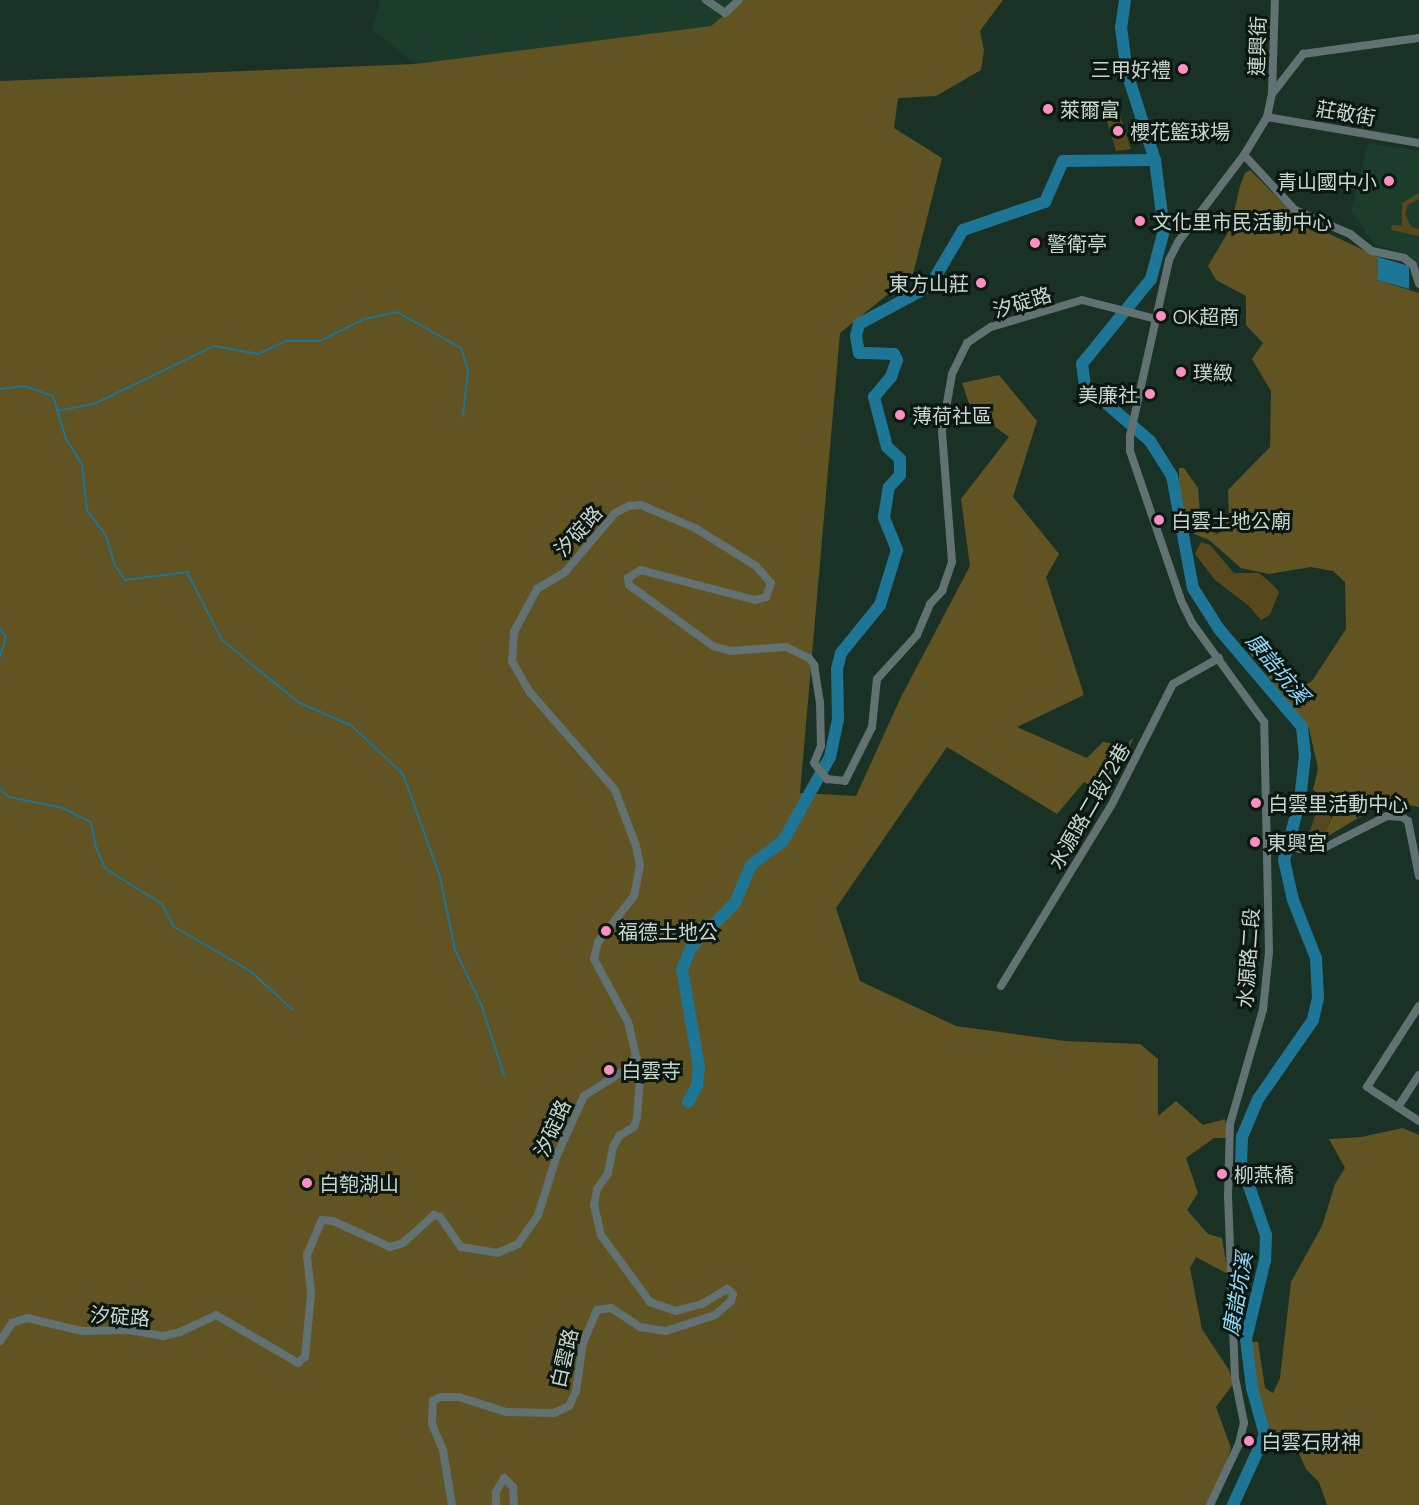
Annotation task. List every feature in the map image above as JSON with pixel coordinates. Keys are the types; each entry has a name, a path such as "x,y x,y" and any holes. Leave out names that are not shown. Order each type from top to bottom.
{"street":[{"path":"706,0 725,12 739,0"},
{"name":"連興街","path":"1156,319 1169,260 1178,242 1244,155 1267,117 1272,94 1275,0"},
{"path":"1272,94 1303,54 1419,38"},
{"name":"莊敬街","path":"1267,117 1419,143"},
{"path":"1244,155 1295,210 1350,234 1372,251 1404,258 1413,265 1419,284"},
{"name":"汐碇路","path":"0,1341 12,1323 27,1318 82,1331 129,1330 163,1336 180,1332 216,1315 298,1363 305,1357 311,1293 307,1255 322,1220 344,1225 390,1247 403,1243 434,1215 440,1217 461,1247 497,1253 518,1244 538,1215 557,1155 584,1096 628,1068 636,1056 628,1022 594,958 598,942 634,896 640,865 636,846 615,790 529,691 512,662 514,632 537,589 565,572 615,513 629,506 641,505 695,528 756,566 771,583 766,597 755,600 640,570 628,578 629,585 713,646 730,651 786,647 809,658 814,665 820,702 817,767 827,779 845,782 872,727 877,679 917,635 930,604 942,591 952,562 942,431 952,374 967,343 991,327 1082,300 1156,319"},
{"name":"水源路二段","path":"1156,319 1133,418 1130,451 1180,600 1264,722 1270,841 1269,952 1264,1003 1230,1124 1228,1195 1235,1378 1244,1423 1239,1444 1210,1505"},
{"name":"水源路二段72巷","path":"1001,986 1111,806 1173,684 1219,658"},
{"path":"1270,841 1300,849 1324,848 1387,816 1402,817 1407,821 1419,876"},
{"path":"1419,1006 1367,1087 1419,1121"},
{"name":"白雲路","path":"452,1505 443,1450 432,1424 433,1401 440,1397 459,1397 506,1412 554,1413 569,1406 576,1391 583,1343 597,1310 611,1308 640,1327 666,1331 716,1315 731,1301 733,1294 727,1289 702,1304 676,1311 650,1302 601,1235 594,1205 613,1147 619,1136 634,1127 637,1118 641,1066 636,1056"},
{"path":"1398,1107 1419,1075"},
{"path":"496,1505 496,1492 504,1478 513,1487 514,1505"}],"shaded area":[{"path":"380,0 742,0 711,26 415,64 373,30"},
{"path":"742,0 1003,0 980,31 984,50 981,70 936,96 898,98 894,128 942,158 913,274 840,333 800,793 856,796 901,697 970,566 961,499 1009,437 971,409 962,383 999,375 1037,421 1013,497 1059,554 1046,577 1084,695 1017,727 1087,758 1103,742 1123,745 1134,738 1103,793 1084,782 1057,814 947,747 836,908 860,981 956,1026 1065,1041 1140,1044 1158,1059 1158,1116 1176,1101 1203,1125 1225,1119 1228,1138 1214,1138 1186,1158 1198,1193 1187,1210 1208,1234 1222,1238 1228,1274 1196,1257 1190,1268 1202,1329 1229,1370 1233,1384 1216,1407 1231,1448 1213,1505 0,1505 0,81 415,64 711,26"},
{"name":"櫻花籃球場","path":"1119,112 1131,149 1116,151 1105,114"},
{"name":"青山國中小","path":"1368,143 1419,151 1419,271 1407,254 1374,244 1351,211"},
{"path":"1250,170 1300,220 1378,257 1377,280 1419,293 1419,807 1387,801 1323,839 1337,805 1313,790 1318,768 1309,729 1244,646 1254,643 1304,686 1312,681 1346,629 1345,582 1333,571 1311,567 1269,574 1241,568 1209,540 1189,532 1179,485 1179,468 1184,468 1198,488 1201,527 1217,534 1224,530 1229,518 1228,490 1270,447 1271,391 1252,359 1263,343 1246,325 1246,296 1216,280 1208,266 1230,229 1240,186 1245,173"},
{"path":"1419,193 1419,199 1408,205 1405,214 1411,227 1419,229 1419,236 1391,230 1392,225 1402,226 1402,203"},
{"path":"1201,542 1210,545 1234,573 1259,573 1272,584 1279,592 1270,615 1261,620 1249,606 1215,580 1195,554"},
{"path":"1318,806 1333,811 1324,839 1309,835"},
{"path":"1403,1128 1419,1135 1419,1505 1327,1505 1319,1482 1306,1469 1293,1440 1271,1431 1265,1421 1254,1389 1249,1342 1258,1342 1265,1388 1273,1393 1280,1378 1291,1282 1322,1226 1335,1184 1345,1168 1329,1139 1361,1137"}],"water":[{"path":"1378,257 1409,266 1409,289 1377,280"}],"waterway":[{"name":"康誥坑溪","path":"1125,0 1121,27 1127,73 1155,160 1164,230 1151,279 1082,364 1085,385 1150,441 1172,476 1193,588 1219,629 1302,727 1305,755 1300,800 1284,860 1293,900 1316,958 1318,998 1313,1020 1258,1099 1242,1137 1241,1163 1266,1235 1265,1260 1246,1339 1252,1388 1265,1435 1233,1505"},
{"path":"688,1102 697,1086 699,1068 682,969 692,946 735,903 751,865 783,841 830,757 838,719 837,669 841,653 880,605 897,550 884,517 889,487 900,475 900,459 887,447 874,397 891,377 897,360 894,354 859,353 856,336 859,324 930,286 963,230 1045,202 1063,161 1155,160"},
{"path":"57,411 94,404 214,346 258,354 286,341 320,341 364,319 397,312 461,348 468,369 463,416"},
{"path":"0,389 25,386 53,396 66,439 82,465 87,511 105,533 115,565 125,580 187,572 222,640 298,702 352,726 403,774 440,877 455,950 481,1004 504,1075"},
{"path":"0,629 6,637 0,657"},
{"path":"0,789 9,797 63,808 91,822 96,848 106,869 162,904 173,926 250,971 292,1009"}],"place":[{"name":"三甲好禮","path":"1183,69"},
{"name":"萊爾富","path":"1048,109"},
{"name":"櫻花籃球場","path":"1118,131"},
{"name":"青山國中小","path":"1389,181"},
{"name":"文化里市民活動中心","path":"1140,221"},
{"name":"警衛亭","path":"1035,243"},
{"name":"東方山莊","path":"981,283"},
{"name":"OK超商","path":"1161,316"},
{"name":"璞緻","path":"1181,372"},
{"name":"美廉社","path":"1150,394"},
{"name":"薄荷社區","path":"900,415"},
{"name":"白雲土地公廟","path":"1159,520"},
{"name":"白雲里活動中心","path":"1256,803"},
{"name":"東興宮","path":"1255,842"},
{"name":"福德土地公","path":"606,931"},
{"name":"白雲寺","path":"609,1070"},
{"name":"柳燕橋","path":"1222,1174"},
{"name":"白匏湖山","path":"307,1183"},
{"name":"白雲石財神","path":"1249,1441"}]}
